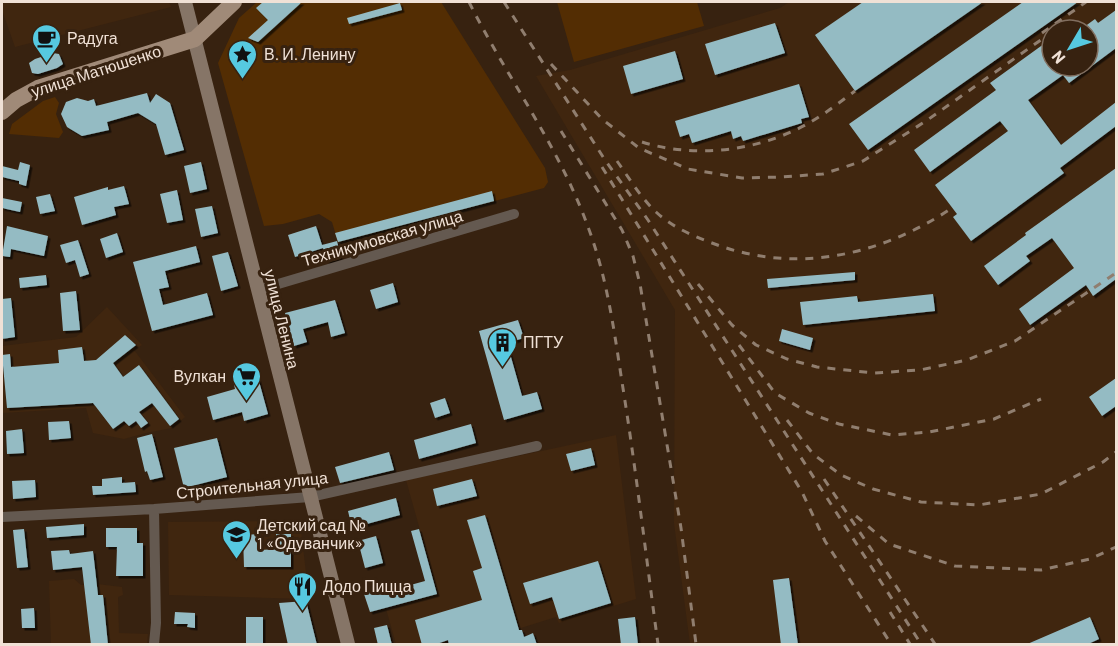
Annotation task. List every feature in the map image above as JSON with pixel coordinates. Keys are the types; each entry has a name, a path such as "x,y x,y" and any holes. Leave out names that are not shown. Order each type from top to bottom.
{"main road":[{"name":"улица Ленина","path":"185,2 348,645"},
{"path":"195,39 234,2"},
{"name":"улица Матюшенко","path":"2,112 9,102 55,82 195,39"}],"street":[{"name":"Техникумовская улица","path":"258,290 514,214"},
{"name":"Строительная улица","path":"2,516 154,510 310,497 537,446"},
{"path":"154,510 156,623 154,645"}],"shaded area":[{"path":"2,2 169,2 171,7 15,47 2,10"},
{"path":"257,2 441,2 545,168 548,182 544,188 338,242 332,222 319,214 283,224 264,226 218,63 239,18"},
{"path":"557,2 697,2 704,26 574,62"},
{"path":"789,2 1116,2 1116,644 690,644 674,523 675,310 536,76 570,70 780,8"},
{"path":"55,97 59,103 56,114 63,132 59,138 9,134 12,124 43,101"},
{"path":"107,307 142,345 134,350 185,417 172,428 124,439 93,433 86,408 2,413 2,346 76,337"},
{"path":"616,435 636,599 559,623 556,617 469,644 396,644 386,609 438,594 406,480"},
{"name":"Детский сад № 1 «Одуванчик»","path":"300,521 309,599 169,595 168,522"},
{"path":"74,579 81,585 122,587 123,595 118,597 119,633 148,634 147,644 51,644 49,581"}],"building":[{"path":"263,2 302,2 258,42 248,38 268,20 256,8"},
{"path":"863,2 983,2 855,91 815,35"},
{"path":"1023,2 1078,2 1055,18 1040,18 1040,29 868,150 849,124"},
{"path":"400,3 402,10 349,24 347,18"},
{"path":"1116,10 1116,48 1100,60 1100,22"},
{"path":"775,23 785,53 715,75 705,44"},
{"path":"1040,47 1040,78 1059,78 1028,100 1061,145 1116,102 1116,126 1060,168 1064,173 971,241 953,217 957,214 935,185 1008,131 1000,121 930,172 914,150 996,90 990,83"},
{"path":"675,51 683,79 631,94 623,66"},
{"name":"Радуга","path":"53,53 59,54 63,64 38,74 32,73 29,63"},
{"path":"1065,78 1076,78 1069,83"},
{"path":"799,84 809,117 801,119 802,123 743,141 741,136 733,139 731,131 692,143 689,134 680,137 675,121"},
{"path":"147,93 150,103 156,94 170,103 184,150 165,155 156,124 138,113 107,122 109,130 82,136 67,127 61,114 66,102 77,98 88,101 94,99 96,106"},
{"path":"20,162 30,165 26,186 19,184 19,181 2,177 2,166 18,170"},
{"path":"201,162 207,189 190,193 184,166"},
{"path":"1116,168 1116,279 1093,296 1086,285 1030,325 1019,309 1074,268 1052,238 1026,256 1030,261 998,285 984,266 1026,235 1025,233"},
{"path":"124,186 129,204 114,207 116,215 82,225 74,197 108,187 108,190"},
{"path":"177,190 183,220 167,223 160,194"},
{"path":"492,191 494,201 338,242 335,233"},
{"path":"50,194 55,211 40,214 36,197"},
{"path":"2,198 22,202 20,212 2,208"},
{"path":"212,206 218,233 201,237 195,209"},
{"path":"7,226 48,236 44,256 11,249 10,257 2,256"},
{"path":"316,226 322,245 337,241 341,257 327,262 323,248 295,257 288,235"},
{"path":"117,233 123,252 106,258 100,239"},
{"path":"78,240 89,274 80,277 75,260 66,263 60,245"},
{"path":"196,246 200,262 165,271 169,287 159,289 163,305 207,293 213,315 152,331 133,262"},
{"path":"228,252 238,286 221,291 212,256"},
{"path":"855,272 855,280 768,288 767,279"},
{"path":"46,275 47,285 20,288 19,278"},
{"path":"393,283 398,302 376,309 370,290"},
{"path":"76,291 80,330 63,331 60,293"},
{"path":"933,294 935,311 803,325 800,302 857,296 858,302"},
{"path":"11,298 15,337 2,339 2,299"},
{"path":"335,300 345,333 331,337 328,322 303,329 307,342 294,346 285,313"},
{"name":"ПГТУ","path":"518,320 524,338 507,343 522,396 537,392 542,409 504,420 479,331"},
{"path":"782,329 813,338 810,350 779,341"},
{"path":"125,335 136,345 113,363 123,377 139,365 179,419 170,426 152,403 139,412 148,423 141,428 136,421 129,426 124,421 113,429 93,403 7,408 2,355 10,354 11,367 59,363 58,350 82,347 84,361 96,360"},
{"path":"257,374 268,414 244,421 242,412 213,420 207,397 235,389 233,380"},
{"path":"1116,378 1116,406 1102,416 1089,397"},
{"path":"445,398 450,413 435,418 430,403"},
{"path":"69,421 71,438 49,440 48,422"},
{"path":"471,424 476,443 419,459 414,440"},
{"path":"22,429 24,453 7,454 6,431"},
{"path":"152,434 163,477 150,480 147,471 145,472 137,438"},
{"path":"217,438 227,477 184,488 174,448"},
{"path":"591,448 595,465 571,471 566,454"},
{"path":"389,452 394,470 340,483 335,467"},
{"path":"122,477 122,483 135,482 136,492 93,495 92,486 102,486 102,479"},
{"path":"472,479 477,496 437,506 433,489"},
{"path":"35,480 36,497 13,499 12,481"},
{"path":"396,498 400,515 352,528 348,511"},
{"path":"485,515 519,630 522,630 524,637 533,633 537,645 449,645 448,640 434,645 422,645 415,620 482,600 473,571 482,568 467,520"},
{"path":"84,524 84,535 47,538 46,527"},
{"path":"106,528 137,528 137,543 143,543 143,576 116,576 117,547 106,547"},
{"path":"24,529 28,567 17,568 13,530"},
{"path":"419,529 437,594 370,612 363,591 383,586 385,592 425,581 411,531"},
{"path":"261,534 261,550 276,549 276,534 291,534 291,567 244,567 243,535"},
{"path":"376,536 383,563 365,568 358,541"},
{"path":"69,550 70,554 93,551 98,595 103,595 108,645 91,645 82,567 53,570 51,551"},
{"path":"598,561 611,603 559,619 552,597 530,604 523,583"},
{"path":"789,578 798,645 781,645 773,580"},
{"path":"306,601 317,645 288,645 279,603"},
{"path":"34,608 35,628 22,628 21,609"},
{"path":"175,612 195,613 195,628 187,627 188,624 174,624"},
{"path":"246,617 263,617 263,645 246,645"},
{"path":"635,617 638,645 621,645 618,619"},
{"path":"1090,617 1099,639 1086,645 1025,645"},
{"path":"387,625 392,645 378,645 374,628"}],"railway":[{"path":"469,2 563,168 595,246 616,343 658,644"},
{"path":"504,2 605,160 648,220 921,644"},
{"path":"1063,18 1086,2"},
{"path":"551,64 602,119 639,148 688,169 742,178 781,177 823,174 863,161 926,121 1040,40"},
{"path":"642,142 684,150 706,151 749,146 790,133 827,112 855,91"},
{"path":"561,131 622,230 633,256 640,284 681,528 696,644"},
{"path":"617,161 635,188 651,206 676,227 712,243 743,253 774,258 805,259 836,256 866,249 924,225 952,208"},
{"path":"602,167 802,492 825,541 891,644"},
{"path":"698,284 732,325 756,345 787,359 817,367 874,373 920,370 967,360 1015,341 1116,273"},
{"path":"739,345 775,393 809,413 839,424 892,435 929,432 994,419 1041,399"},
{"path":"787,420 813,454 841,475 873,489 921,502 979,505 1041,494 1103,462 1116,452"},
{"path":"824,479 935,644"},
{"path":"856,516 889,544 955,566 1041,570 1090,559 1116,547"},
{"path":"890,612 910,644"}],"place":[{"name":"Радуга","path":"46,64"},
{"name":"В. И. Ленину","path":"243,80"},
{"name":"ПГТУ","path":"502,368"},
{"name":"Вулкан","path":"247,402"},
{"name":"Детский сад № 1 «Одуванчик»","path":"236,560"},
{"name":"Додо Пицца","path":"302,612"}]}
